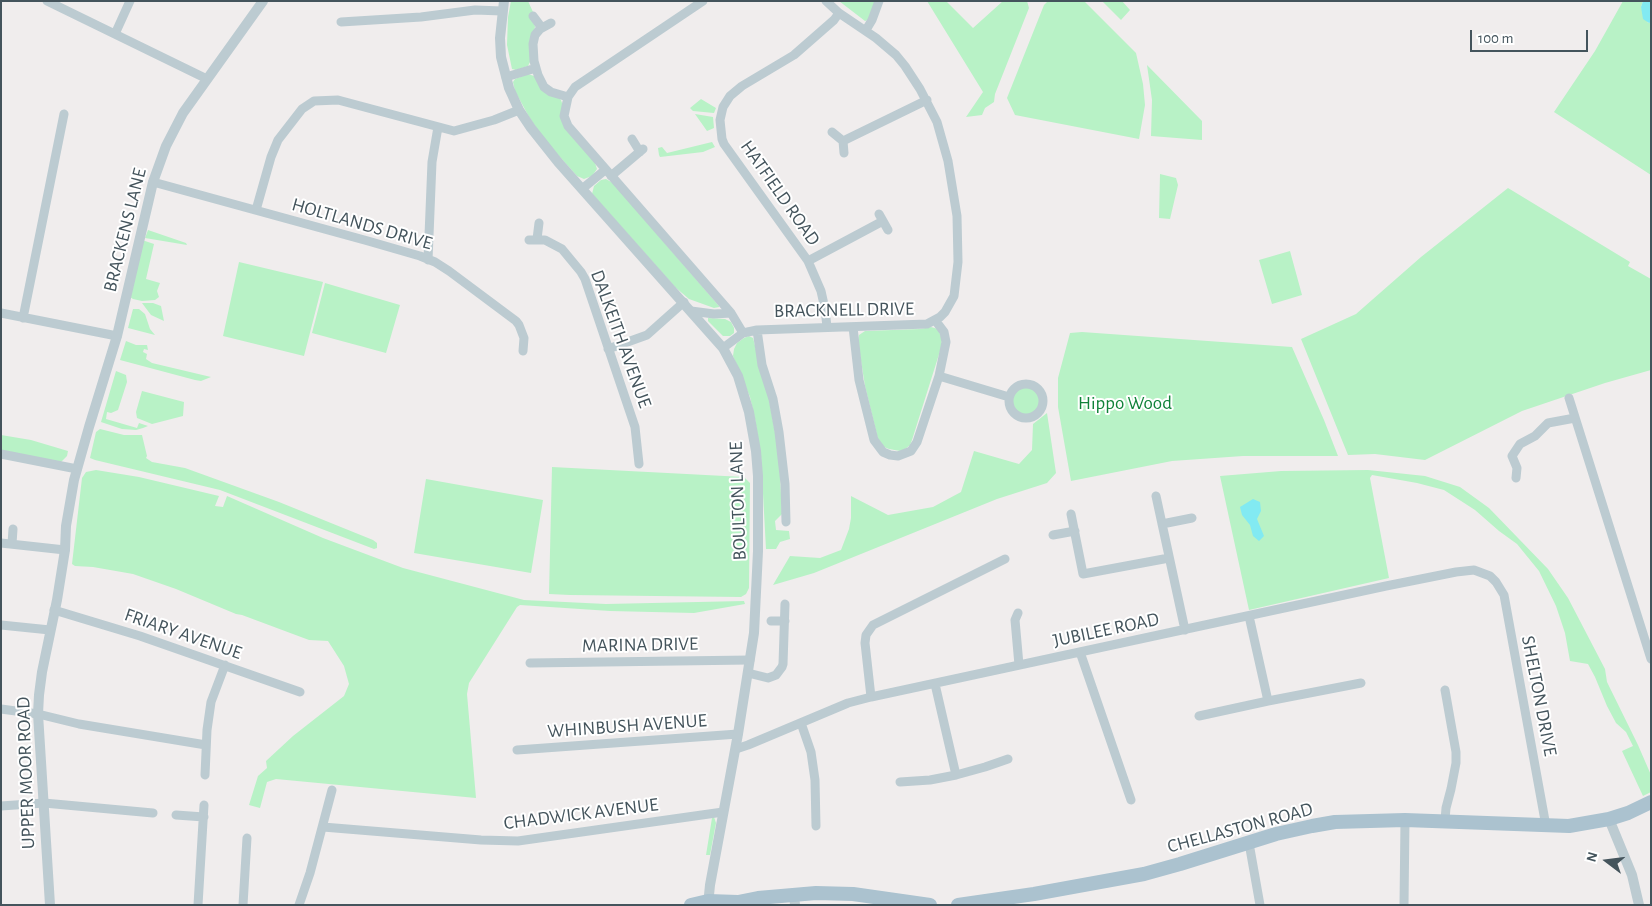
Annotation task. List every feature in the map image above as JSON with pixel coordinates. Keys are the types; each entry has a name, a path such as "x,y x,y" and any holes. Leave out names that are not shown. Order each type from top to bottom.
{"main road":[{"name":"CHELLASTON ROAD","path":"958,905 1130,877 1180,864 1276,834 1320,824 1335,822 1445,820 1569,826 1609,819 1628,813 1651,802"},
{"path":"691,905 738,902 758,898 794,900 816,893 849,894 930,905"}],"street":[{"path":"47,1 207,79"},
{"path":"115,34 130,1"},
{"name":"BRACKENS LANE","path":"72,492 77,469 117,336 153,182 173,130 183,113 263,1"},
{"path":"703,1 575,87 568,97 564,116 568,126 608,173 732,313 743,333 723,348"},
{"name":"BRACKNELL DRIVE","path":"743,333 757,330 922,325 935,320 948,307 954,296 958,262 958,238 954,194 940,131 927,100 906,66 885,45 839,13 826,1"},
{"path":"866,30 879,1"},
{"path":"341,22 421,17 503,6"},
{"name":"BOULTON LANE","path":"503,6 500,49 506,77 519,110 541,142 723,348 738,376 747,402 758,466 757,581 750,660 708,903"},
{"name":"HATFIELD ROAD","path":"827,327 823,297 808,261 724,144 721,130 721,112 730,96 742,86 800,52 839,13"},
{"path":"532,16 542,28"},
{"path":"550,23 535,35 533,44 536,68 544,87 551,92 568,97"},
{"path":"506,77 536,68"},
{"path":"256,210 274,146 292,121 310,103 318,100 338,100 438,127 458,130 494,120 519,110"},
{"path":"843,141 927,100"},
{"path":"23,318 64,114"},
{"path":"428,260 432,162 438,127"},
{"path":"832,132 843,141 844,153"},
{"path":"582,189 642,150 632,139"},
{"name":"HOLTLANDS DRIVE","path":"153,182 428,260 449,271 516,321 524,338 523,351"},
{"path":"808,261 881,217 888,230"},
{"name":"DALKEITH AVENUE","path":"539,223 533,240 552,242 562,249 585,279 627,401 635,430 633,444 639,464"},
{"path":"608,349 647,335 687,306 714,314 732,313"},
{"path":"1,313 117,336"},
{"path":"853,326 863,399 874,440 879,449 886,454 894,456 906,454 914,447 921,432 939,376 946,342 944,332 935,320"},
{"path":"757,330 762,365 773,399 779,432 785,484 786,522"},
{"path":"939,376 1009,397"},
{"path":"1569,398 1651,659"},
{"path":"1516,478 1517,468 1508,456 1520,444 1535,436 1548,423 1575,418"},
{"path":"1,454 77,469"},
{"name":"UPPER MOOR ROAD","path":"50,905 38,714 42,672 65,550 66,526 72,492"},
{"path":"1156,496 1184,630"},
{"path":"1071,514 1083,574 1169,558"},
{"path":"1162,524 1192,518"},
{"path":"12,544 13,529"},
{"path":"1053,535 1075,531"},
{"path":"1,543 65,550"},
{"path":"871,696 866,644 868,630 873,625 1005,559"},
{"name":"JUBILEE ROAD","path":"736,748 748,746 848,703 871,696 935,684 1456,572 1474,570 1490,576"},
{"name":"SHELTON DRIVE","path":"1490,576 1500,587 1506,602 1546,826"},
{"path":"748,673 768,678 776,675 780,670 783,664 785,604"},
{"name":"FRIARY AVENUE","path":"54,610 140,636 300,692"},
{"path":"1018,613 1015,620 1019,665"},
{"path":"1249,616 1268,701"},
{"path":"771,621 785,621"},
{"path":"1,625 50,630"},
{"path":"1080,652 1132,800"},
{"name":"MARINA DRIVE","path":"530,663 750,660"},
{"path":"205,775 206,730 211,702 225,665"},
{"path":"1199,716 1361,683"},
{"path":"935,684 956,775"},
{"path":"1444,690 1456,752 1456,763 1445,820"},
{"path":"1,709 38,714 79,724 206,744"},
{"path":"801,723 811,752 815,780 816,826"},
{"name":"WHINBUSH AVENUE","path":"518,750 738,734"},
{"path":"900,782 930,780 956,775 1008,759"},
{"path":"299,905 310,873 332,790"},
{"path":"1,806 44,803 153,813"},
{"path":"198,905 204,805"},
{"name":"CHADWICK AVENUE","path":"323,827 518,841 723,812"},
{"path":"176,815 204,817"},
{"path":"1609,819 1632,875 1639,905"},
{"path":"1404,905 1405,820"},
{"path":"243,905 247,838"},
{"path":"1249,843 1260,905"}],"green space":[{"path":"511,1 528,1 533,12 529,16 535,26 530,62 528,66 516,70 512,69 507,45 508,17"},
{"path":"839,1 876,1 868,20 865,21"},
{"path":"927,1 946,1 973,28 1003,1 1027,1 1029,8 995,94 994,102 985,108 982,115 966,117 983,92"},
{"path":"1048,1 1084,1 1136,53 1143,84 1145,105 1139,139 1015,115 1007,98 1044,5"},
{"path":"1102,1 1122,1 1130,10 1121,20"},
{"path":"1623,1 1643,1 1641,7 1648,23 1651,22 1651,175 1554,112 1595,51"},
{"path":"1147,65 1202,121 1202,140 1151,136 1152,100"},
{"path":"528,74 534,76 561,100 562,111 595,163 597,169 592,176 584,179 577,176 542,137 528,115 515,91 513,82 515,79"},
{"path":"701,99 716,108 714,113 693,111 690,108"},
{"path":"695,114 713,117 714,128 707,131"},
{"path":"712,142 715,147 703,152 660,157 659,155 658,148 662,147 667,153"},
{"path":"1160,174 1176,178 1178,185 1170,219 1159,218"},
{"path":"606,179 613,183 719,307 714,308 689,299 675,287 592,194 594,186 601,180"},
{"path":"1508,188 1630,262 1628,266 1651,279 1651,370 1605,383 1522,411 1425,460 1375,454 1348,455 1301,339 1356,314 1421,257"},
{"path":"148,230 186,243 187,245 145,238"},
{"path":"142,240 154,244 146,279 160,283 157,291 159,297 155,300 142,301 130,297"},
{"path":"1290,251 1302,295 1272,304 1259,260"},
{"path":"239,262 323,282 304,356 223,336"},
{"path":"325,283 400,305 386,353 312,333"},
{"path":"142,303 153,303 161,306 164,321 151,315"},
{"path":"133,309 139,309 145,314 150,329 155,335 128,328"},
{"path":"708,318 725,319 731,322 734,333 730,336 723,336 708,321"},
{"path":"931,327 938,329 942,339 941,348 912,440 910,445 904,450 889,449 884,447 878,439 865,386 858,342 859,335 865,331"},
{"name":"Hippo Wood","path":"1082,332 1292,347 1338,456 1243,456 1172,461 1071,481 1058,407 1058,378 1070,333"},
{"path":"749,336 753,338 769,399 779,455 782,514 775,521 776,530 789,531 790,539 780,542 776,549 766,549 761,457 755,419 750,397 733,356 737,343"},
{"path":"126,341 136,345 147,345 148,350 144,349 143,352 147,354 146,359 152,363 211,377 201,381 195,380 120,360"},
{"path":"116,371 126,375 127,382 118,410 111,413 107,412 106,419 137,428 139,423 148,426 136,430 122,429 101,422"},
{"path":"1026,387 1036,391 1040,401 1036,411 1026,415 1016,411 1012,401 1016,391"},
{"path":"142,391 184,402 183,416 152,424 137,418 136,412"},
{"path":"1047,413 1056,473 1047,483 997,499 814,573 773,585 790,556 820,558 841,550 849,529 851,496 888,515 933,507 961,492 974,451 1019,464 1032,450 1033,424"},
{"path":"100,429 124,435 142,435 146,458 152,462 185,468 279,502 373,540 377,543 377,548 374,549 220,490 90,458 96,432"},
{"path":"1,435 31,440 68,451 67,456 61,462 1,450"},
{"path":"552,467 744,477 750,483 749,588 746,594 741,597 549,594"},
{"path":"96,470 139,477 219,496 215,506 223,507 227,496 323,538 403,568 524,600 606,604 744,601 745,604 694,613 610,611 520,605 469,683 467,694 476,798 276,779 267,782 260,808 249,805 258,776 267,768 266,761 293,736 344,696 349,684 344,666 328,641 309,640 133,574 72,564 82,478 86,472"},
{"path":"1368,470 1425,476 1460,487 1489,508 1548,569 1568,598 1605,669 1607,682 1651,775 1651,792 1643,796 1622,751 1633,746 1626,732 1616,723 1588,664 1570,661 1565,633 1556,606 1539,571 1517,544 1475,510 1444,490 1372,475 1370,478 1389,578 1249,610 1220,476 1281,471"},
{"path":"426,479 543,500 531,573 414,553"},
{"path":"714,817 716,823 710,855 706,855 712,818"}],"water":[{"path":"1643,1 1651,1 1651,22 1649,23 1643,19 1641,7"},
{"path":"1253,499 1260,502 1261,511 1257,519 1264,536 1259,541 1253,536 1250,525 1242,515 1240,507"}]}
